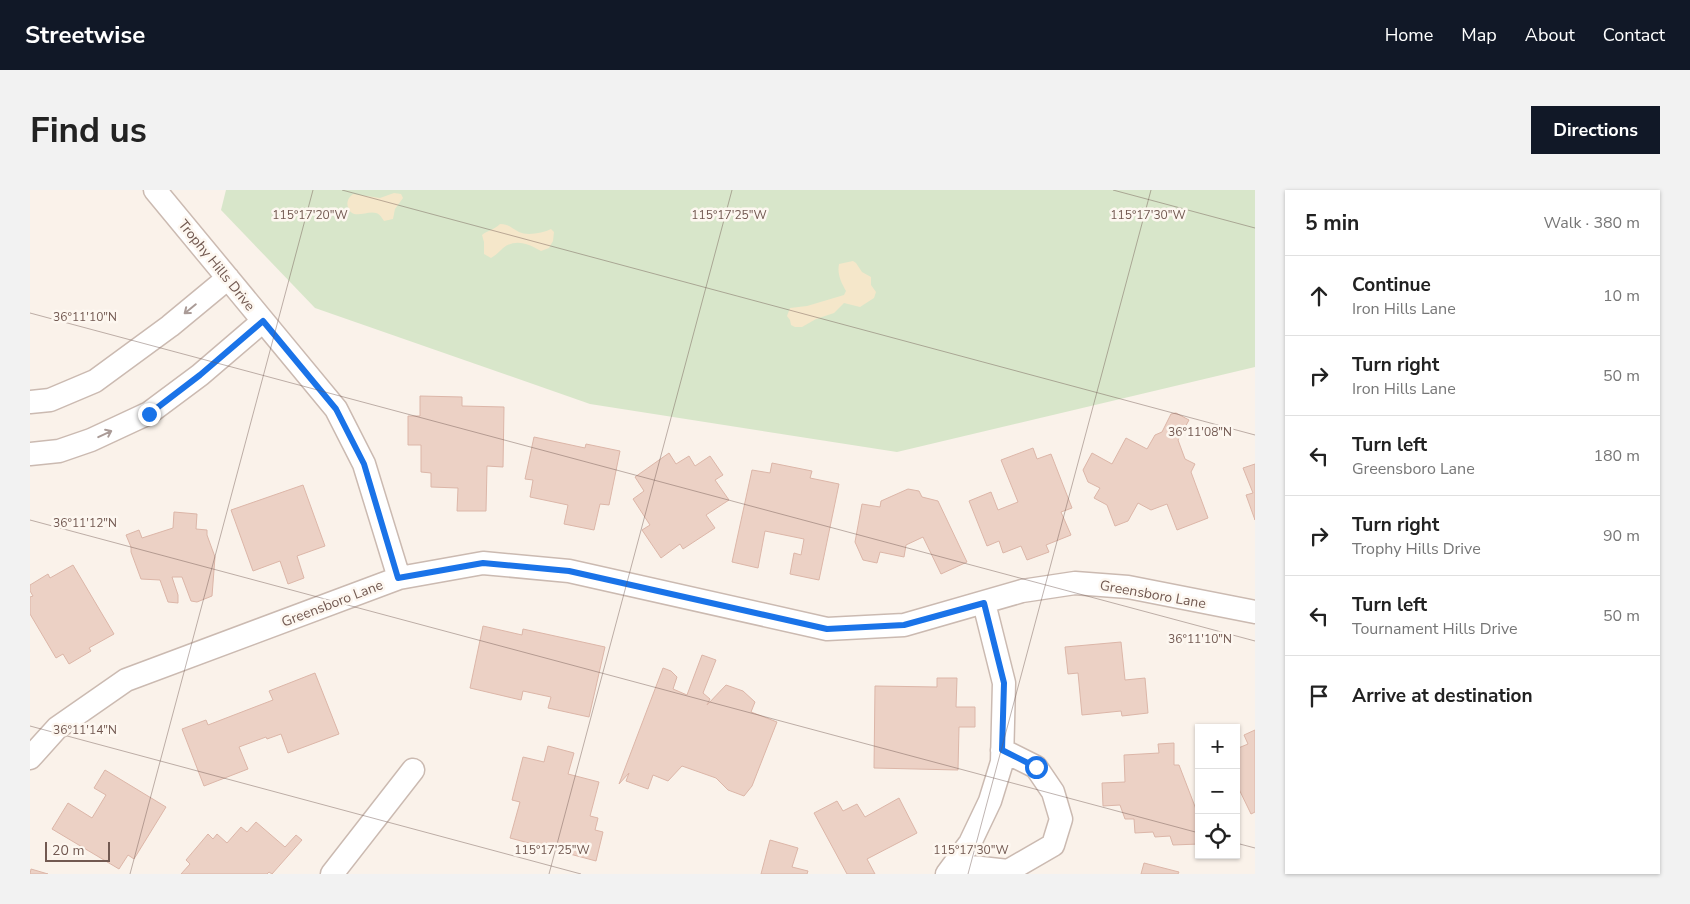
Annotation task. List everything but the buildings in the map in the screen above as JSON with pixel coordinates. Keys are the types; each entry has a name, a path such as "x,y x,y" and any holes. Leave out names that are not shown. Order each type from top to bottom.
{"street":[{"name":"Trophy Hills Drive","path":"155,190 336,409 364,464 398,578"},
{"path":"30,402 50,400 95,381 170,326 228,278"},
{"path":"30,454 59,451 91,440 149,414 200,375 263,321"},
{"name":"Greensboro Lane","path":"30,758 57,728 126,680 398,578 483,563 569,571 827,629 904,625 1022,591 1075,583 1128,587 1255,612"},
{"path":"950,870 970,843 990,801 1002,762 1004,683 984,603"},
{"path":"950,870 1008,871 1053,845 1061,820 1053,792 1036,767 1002,750"},
{"path":"332,874 413,770"}],"green space":[{"path":"226,190 1255,190 1255,367 897,452 590,404 315,308 221,210"}],"sand":[{"path":"394,193 401,194 403,198 395,209 393,219 384,221 379,214 372,212 356,214 350,211 348,207 348,200 353,194 380,198"},
{"path":"500,224 508,225 526,234 539,233 551,229 554,232 553,241 549,248 541,251 527,244 513,243 503,248 491,258 484,254 482,235"},
{"path":"853,261 862,272 871,277 871,285 876,292 874,298 860,307 844,303 834,313 816,319 802,327 791,325 787,316 790,308 807,306 844,295 846,291 840,278 839,264"}],"route":[{"path":"149,414 200,375 263,321 336,409 364,464 398,578 483,563 569,571 827,629 904,625 984,603 1004,683 1002,750 1036,767"}]}
